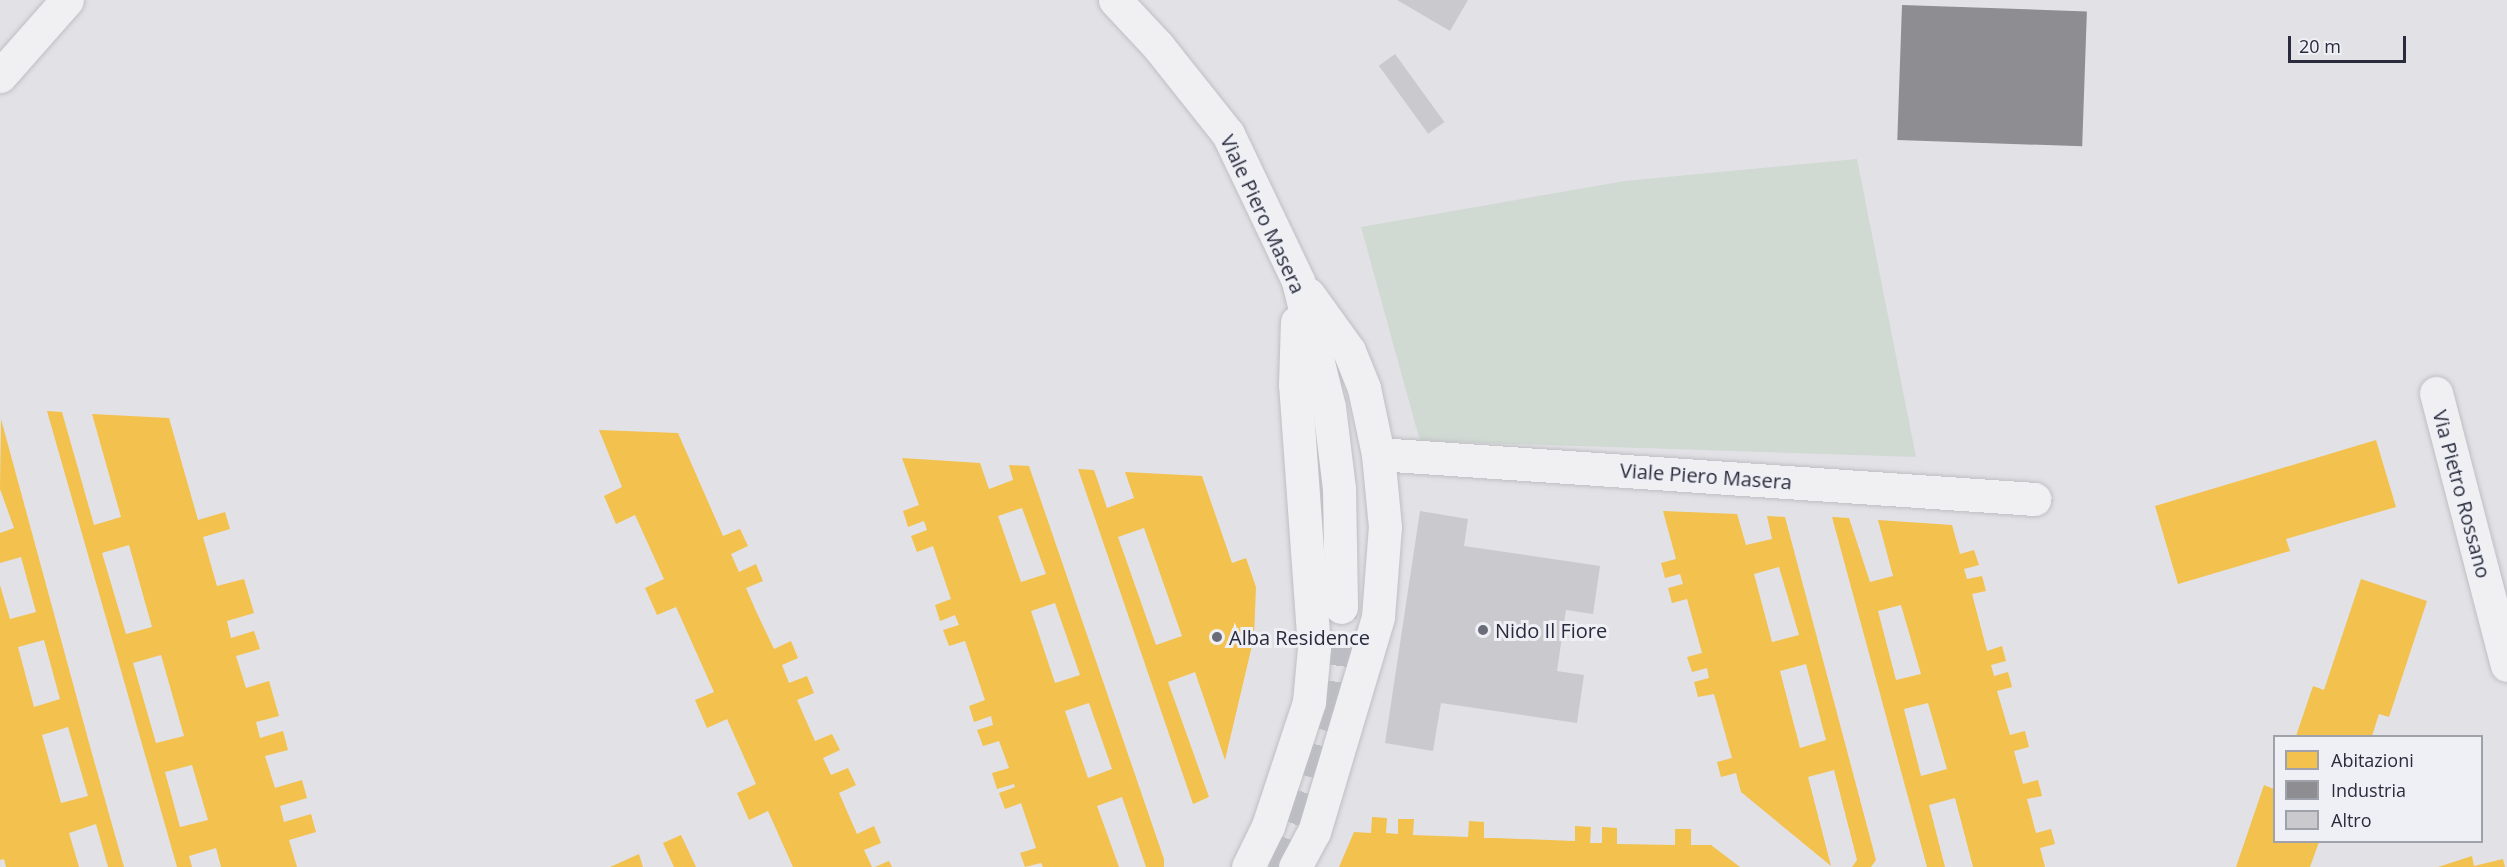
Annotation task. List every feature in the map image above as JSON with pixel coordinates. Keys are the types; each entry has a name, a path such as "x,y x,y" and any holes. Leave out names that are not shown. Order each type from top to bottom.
{"street":[{"path":"0,76 67,0"},
{"name":"Viale Piero Masera","path":"1115,0 1158,46 1228,134 1298,281 1329,407 1340,489 1341,607"},
{"path":"1295,867 1314,832 1378,617 1385,527 1378,454 1364,388 1349,351 1298,281"},
{"path":"1248,867 1268,826 1309,702 1314,648 1295,384 1298,281"},
{"name":"Via Pietro Rossano","path":"2436,393 2507,665"},
{"name":"Viale Piero Masera","path":"1378,454 2034,499"}],"shaded area":[{"path":"1857,159 1916,457 1420,441 1361,227 1625,181"}],"building: Abitazioni":[{"path":"47,411 62,412 94,525 121,517 92,414 169,418 198,520 225,512 230,529 203,537 217,586 244,579 254,613 227,621 231,638 254,631 260,649 236,656 246,688 269,681 279,716 256,722 260,738 283,731 288,750 265,756 275,788 302,780 307,798 280,806 284,822 311,814 316,832 289,840 297,867 221,867 216,848 189,856 192,867 177,867","holes":["129,545 152,627 126,634 102,553","161,655 184,736 156,743 133,663","192,765 208,820 180,827 165,772"]},
{"path":"1,419 124,867 108,867 96,824 69,833 79,867 6,867 4,859 0,860 0,585 10,619 36,612 21,557 0,563 0,533 14,528 0,489","holes":["44,640 60,699 34,707 18,647","68,727 88,796 61,803 42,735"]},
{"path":"599,430 678,433 723,536 740,529 748,546 731,554 739,572 756,564 763,581 746,588 774,649 791,641 798,658 782,665 789,683 807,676 814,693 797,700 815,741 832,734 840,750 823,758 831,775 848,768 856,785 839,793 857,834 874,826 881,843 864,850 872,867 793,867 768,811 749,820 737,793 756,784 727,719 707,728 695,700 714,692 676,607 657,615 645,588 664,579 635,515 616,524 604,496 622,487"},
{"path":"2376,440 2396,507 2286,539 2290,551 2178,584 2155,506"},
{"path":"902,458 980,463 989,489 1013,480 1009,465 1029,466 1164,859 1164,867 1146,867 1122,797 1097,806 1119,867 1043,867 1041,863 1025,867 1020,853 1036,848 1021,803 1005,809 999,793 1015,787 1014,784 997,789 992,773 1009,768 999,741 983,746 977,730 993,725 991,716 974,722 969,706 985,700 965,641 949,646 943,630 959,625 955,615 940,621 935,605 951,599 933,546 917,552 911,536 927,530 924,521 908,527 903,511 919,505","holes":["1022,508 1046,574 1021,582 998,516","1055,603 1080,675 1055,683 1031,611","1089,703 1112,769 1088,778 1065,711"]},
{"name":"Alba Residence","path":"1078,469 1094,470 1107,508 1134,498 1125,472 1202,476 1232,563 1246,558 1256,587 1254,637 1225,760 1195,672 1168,682 1209,797 1193,804","holes":["1144,528 1182,636 1156,645 1118,537"]},
{"path":"1663,511 1737,514 1746,545 1772,539 1767,516 1785,517 1876,860 1871,867 1852,867 1857,860 1834,770 1808,777 1831,866 1741,792 1736,773 1721,777 1717,762 1732,758 1714,694 1698,697 1694,682 1709,678 1707,668 1692,672 1687,657 1702,653 1687,599 1672,603 1668,588 1683,584 1680,574 1665,578 1661,563 1676,559","holes":["1779,567 1799,635 1772,642 1754,574","1806,664 1826,740 1800,748 1780,671"]},
{"path":"1832,517 1849,518 1870,582 1893,576 1878,520 1952,525 1960,554 1974,550 1979,565 1964,569 1967,579 1982,576 1986,591 1972,594 1987,651 2002,646 2006,661 1991,665 1994,676 2008,672 2012,687 1997,691 2010,735 2025,731 2029,747 2014,751 2023,784 2038,780 2042,796 2027,799 2036,833 2051,829 2055,844 2040,848 2045,867 1973,867 1955,798 1929,805 1945,867 1927,867","holes":["1901,605 1921,674 1896,680 1878,611","1928,703 1947,769 1921,776 1904,709"]},
{"path":"2361,579 2427,601 2389,717 2379,714 2372,735 2296,735 2313,686 2324,690"},
{"path":"2264,785 2273,789 2273,843 2319,843 2310,867 2236,867"},
{"path":"1372,817 1387,818 1386,833 1398,834 1398,819 1414,819 1413,835 1468,837 1469,821 1484,822 1484,838 1575,841 1575,826 1591,827 1590,843 1602,843 1602,827 1617,828 1617,844 1675,845 1675,829 1691,829 1691,845 1711,845 1740,867 1339,867 1354,832 1371,833"},
{"path":"681,835 696,867 674,867 663,843"},
{"path":"639,854 643,867 610,867"},
{"path":"2472,856 2474,866 2503,859 2505,867 2438,867"},
{"path":"889,861 892,867 875,867 884,863"}],"building: Industria":[{"path":"1902,5 2087,11 2082,146 1897,140"}],"building: Altro":[{"path":"1397,0 1468,0 1450,31"},
{"path":"1395,54 1444,122 1428,134 1379,66"},
{"name":"Nido Il Fiore","path":"1420,511 1468,519 1464,546 1600,566 1593,614 1566,610 1557,671 1584,675 1577,723 1441,703 1433,751 1385,743"}],"tunnel":[{"path":"1271,867 1308,776 1326,713 1341,607"}],"place":[{"name":"Nido Il Fiore","path":"1483,630"},
{"name":"Alba Residence","path":"1217,637"}]}
